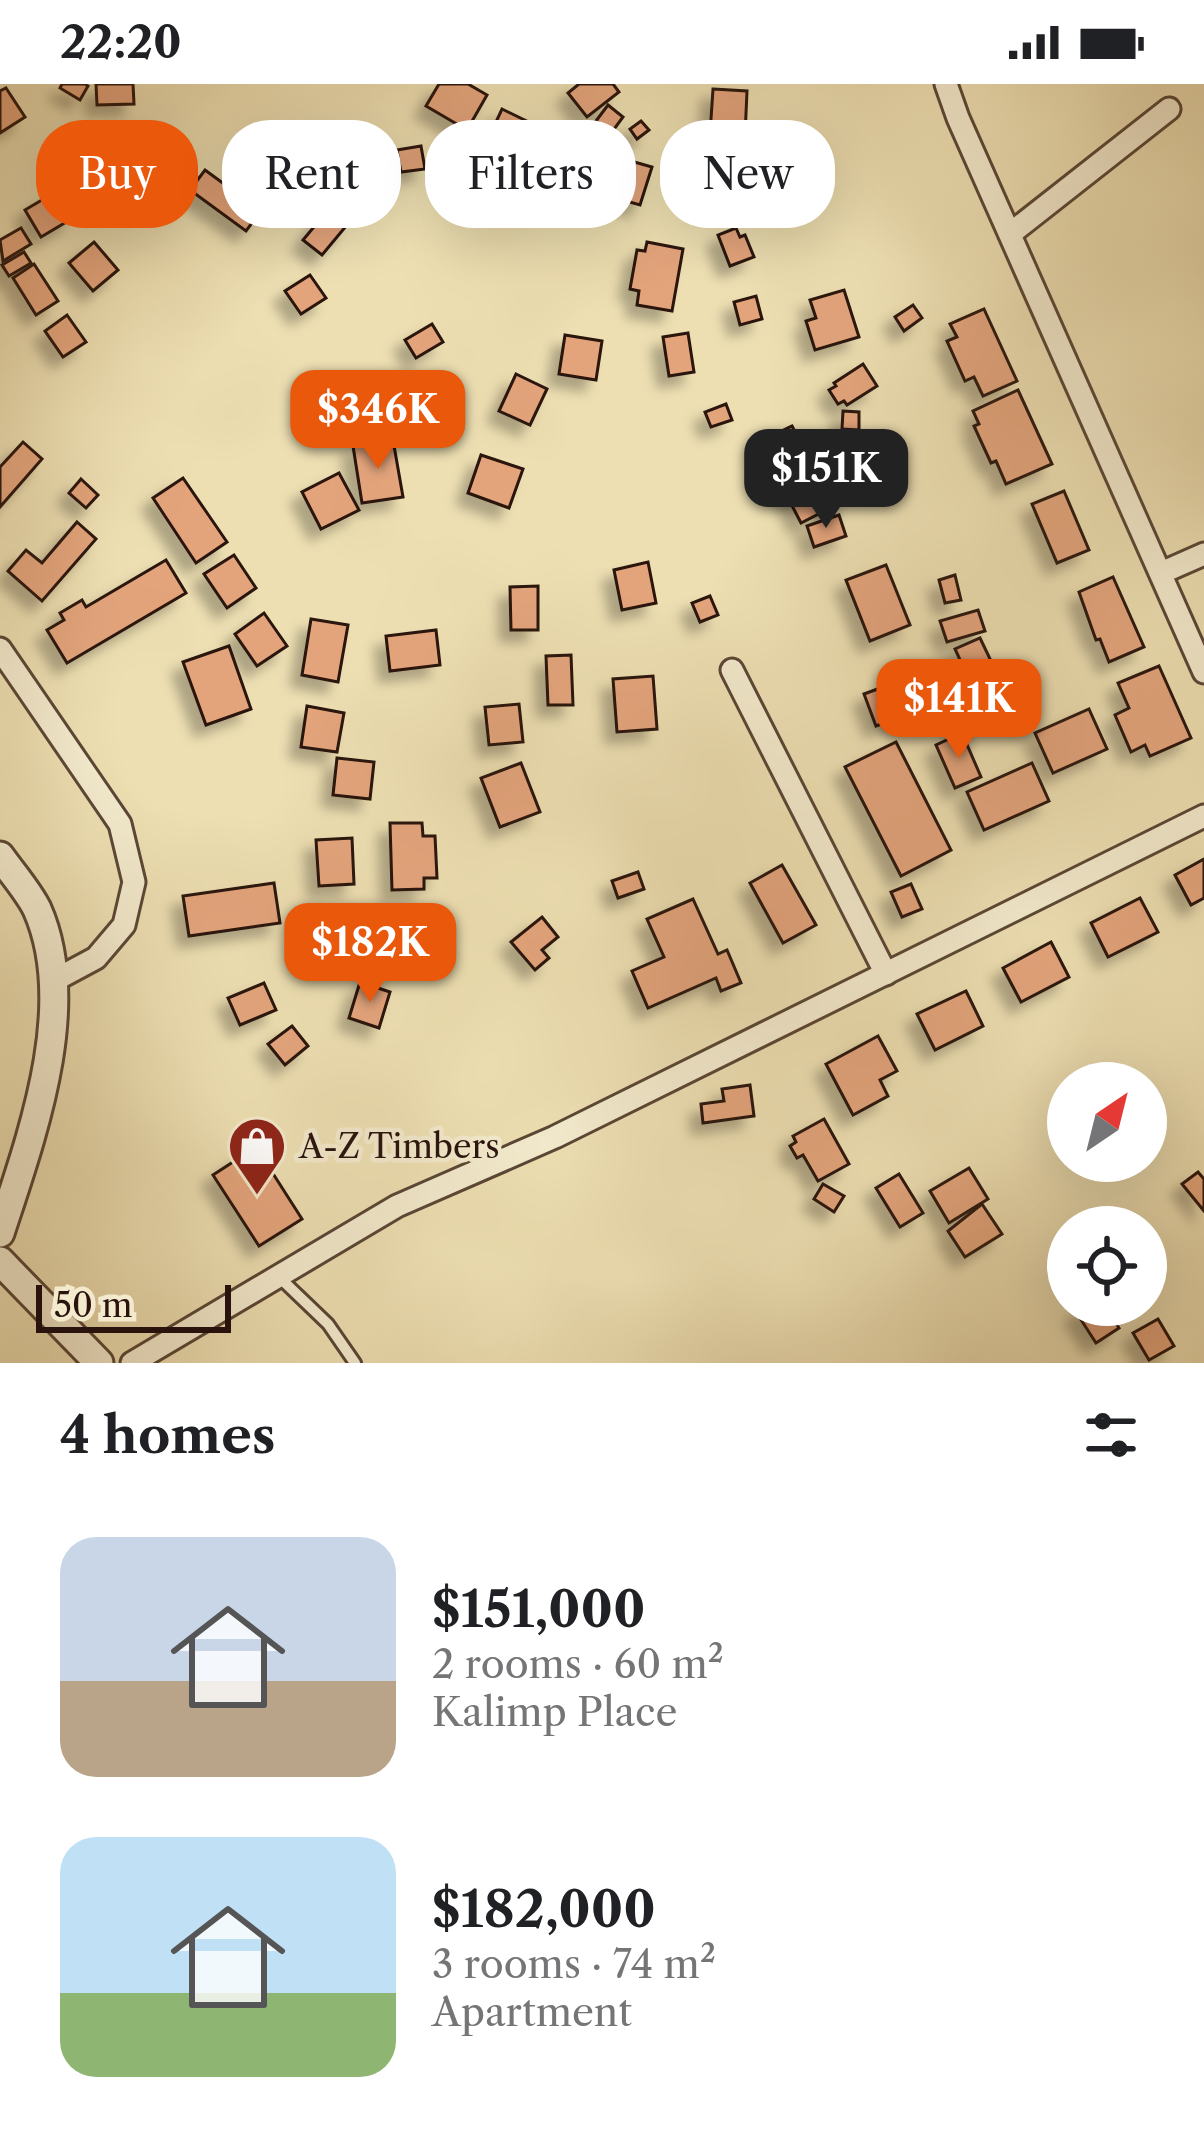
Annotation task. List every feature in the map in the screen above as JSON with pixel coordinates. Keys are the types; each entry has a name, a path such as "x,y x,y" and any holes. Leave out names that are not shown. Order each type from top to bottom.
{"street":[{"path":"946,84 1204,672"},
{"path":"1010,234 1169,110"},
{"path":"1161,573 1204,554"},
{"path":"0,649 120,824 134,882 124,925 96,958 55,980"},
{"path":"732,670 886,974"},
{"path":"132,1363 397,1206 555,1137 1204,816"},
{"path":"0,856 36,909 55,980 33,1131 0,1233"},
{"path":"0,1261 99,1363"}],"lane":[{"path":"279,1277 328,1324 355,1363"}],"building":[{"path":"62,84 88,86 80,100 60,88"},
{"path":"96,84 133,84 134,104 97,105"},
{"path":"439,84 468,84 487,95 473,120 450,120 426,106"},
{"path":"579,84 613,84 619,92 587,117 568,93"},
{"path":"6,88 25,117 0,133 0,91"},
{"path":"713,89 747,91 746,120 711,120"},
{"path":"608,105 623,117 621,120 597,120"},
{"path":"502,109 525,120 497,120"},
{"path":"641,121 649,130 637,139 636,138 636,125"},
{"path":"421,146 425,169 401,172 401,149"},
{"path":"636,162 652,167 640,205 636,204"},
{"path":"205,170 222,182 222,213 198,196 198,179"},
{"path":"36,203 36,228 56,228 41,237 25,210"},
{"path":"21,228 31,244 3,261 0,240"},
{"path":"313,228 344,228 322,255 303,240"},
{"path":"736,228 740,237 745,235 754,257 730,266 718,235"},
{"path":"94,242 118,270 93,291 69,263"},
{"path":"647,242 683,249 672,311 637,305 639,291 630,289 637,250 645,251"},
{"path":"24,252 31,263 9,276 2,265"},
{"path":"34,264 58,301 36,315 13,278"},
{"path":"310,275 326,298 301,314 285,291"},
{"path":"844,290 859,337 815,350 806,321 816,318 810,300"},
{"path":"756,296 762,319 740,325 734,302"},
{"path":"913,305 922,318 904,331 895,317"},
{"path":"984,309 1017,381 983,396 974,377 965,381 947,341 957,337 950,324"},
{"path":"67,315 86,342 63,357 45,331"},
{"path":"432,324 443,342 416,358 405,340"},
{"path":"688,333 694,372 669,376 663,337"},
{"path":"565,335 602,341 596,380 559,374"},
{"path":"863,364 877,386 847,405 844,401 838,404 829,390"},
{"path":"516,374 547,389 530,425 499,411"},
{"path":"1018,390 1052,464 1006,484 974,426 979,424 973,411"},
{"path":"726,404 732,420 711,427 705,412"},
{"path":"843,411 859,412 859,430 842,429"},
{"path":"792,426 834,506 801,523 759,442"},
{"path":"393,440 403,497 362,503 353,446"},
{"path":"23,442 42,459 0,507 0,467"},
{"path":"481,455 523,469 509,508 468,493"},
{"path":"339,473 359,510 321,529 302,492"},
{"path":"183,478 227,542 196,563 153,498"},
{"path":"81,479 98,495 86,508 69,493"},
{"path":"1064,491 1089,550 1057,563 1032,504"},
{"path":"839,515 846,536 814,547 807,526"},
{"path":"77,522 96,539 42,601 8,571 26,550 42,563"},
{"path":"234,555 256,588 227,608 204,574"},
{"path":"166,560 186,593 67,663 47,630 64,620 60,613 82,600 86,607"},
{"path":"648,562 656,603 622,610 614,570"},
{"path":"886,565 910,625 870,641 846,580"},
{"path":"955,575 961,600 945,603 939,580"},
{"path":"1113,577 1144,647 1109,662 1079,592"},
{"path":"538,586 538,630 511,630 510,587"},
{"path":"710,596 718,615 700,622 692,603"},
{"path":"978,610 985,631 947,642 940,621"},
{"path":"264,613 287,646 257,666 235,634"},
{"path":"311,619 348,625 338,682 302,675"},
{"path":"436,630 440,665 390,671 386,636"},
{"path":"980,638 992,663 967,675 955,649"},
{"path":"229,646 251,709 206,725 183,662"},
{"path":"571,655 573,705 548,705 546,656"},
{"path":"1159,666 1191,738 1150,756 1145,745 1131,752 1115,715 1129,708 1118,683"},
{"path":"653,676 657,729 617,732 613,679"},
{"path":"1011,677 1021,697 989,712 979,692"},
{"path":"905,679 916,711 876,726 864,694"},
{"path":"519,704 523,742 489,745 485,707"},
{"path":"307,706 344,713 337,752 301,747"},
{"path":"1089,709 1107,749 1053,773 1035,733"},
{"path":"962,733 981,777 955,788 936,745"},
{"path":"896,742 951,850 901,876 845,767"},
{"path":"337,758 374,762 370,799 333,795"},
{"path":"521,763 540,812 500,827 481,778"},
{"path":"1032,763 1049,801 984,830 967,792"},
{"path":"390,823 422,823 423,836 435,836 437,878 424,878 424,889 392,890"},
{"path":"352,838 354,884 319,886 316,840"},
{"path":"1204,859 1204,898 1191,905 1175,875"},
{"path":"782,865 816,925 783,943 750,883"},
{"path":"638,872 644,889 618,898 612,881"},
{"path":"274,883 280,923 189,936 183,896"},
{"path":"911,884 922,909 902,917 891,892"},
{"path":"1140,898 1158,932 1108,957 1091,923"},
{"path":"693,899 718,954 727,950 741,983 721,991 716,978 648,1008 632,971 664,957 647,919"},
{"path":"355,907 391,916 383,949 347,941"},
{"path":"542,917 558,937 542,950 549,958 535,970 511,942"},
{"path":"1051,942 1069,977 1021,1002 1003,968"},
{"path":"360,982 390,992 379,1028 349,1018"},
{"path":"264,983 276,1010 240,1025 228,998"},
{"path":"966,991 983,1026 935,1050 917,1014"},
{"path":"292,1026 308,1046 285,1065 268,1044"},
{"path":"878,1036 897,1071 880,1080 888,1096 853,1115 826,1064"},
{"path":"750,1085 754,1116 703,1123 701,1104 724,1101 722,1089"},
{"path":"824,1119 849,1164 818,1181 803,1155 797,1158 790,1146 796,1142 793,1136"},
{"name":"A-Z Timbers","path":"256,1147 302,1219 259,1246 213,1175"},
{"path":"969,1168 988,1199 949,1223 930,1191"},
{"path":"1198,1172 1204,1179 1204,1211 1182,1184"},
{"path":"899,1174 923,1213 900,1227 876,1188"},
{"path":"823,1184 844,1196 834,1212 814,1199"},
{"path":"982,1204 1002,1234 965,1257 948,1231"},
{"path":"1085,1326 1118,1326 1119,1328 1096,1343"},
{"path":"1146,1326 1162,1326 1174,1346 1149,1360 1133,1333"}],"place":[{"name":"A-Z Timbers","path":"257,1197"}]}
